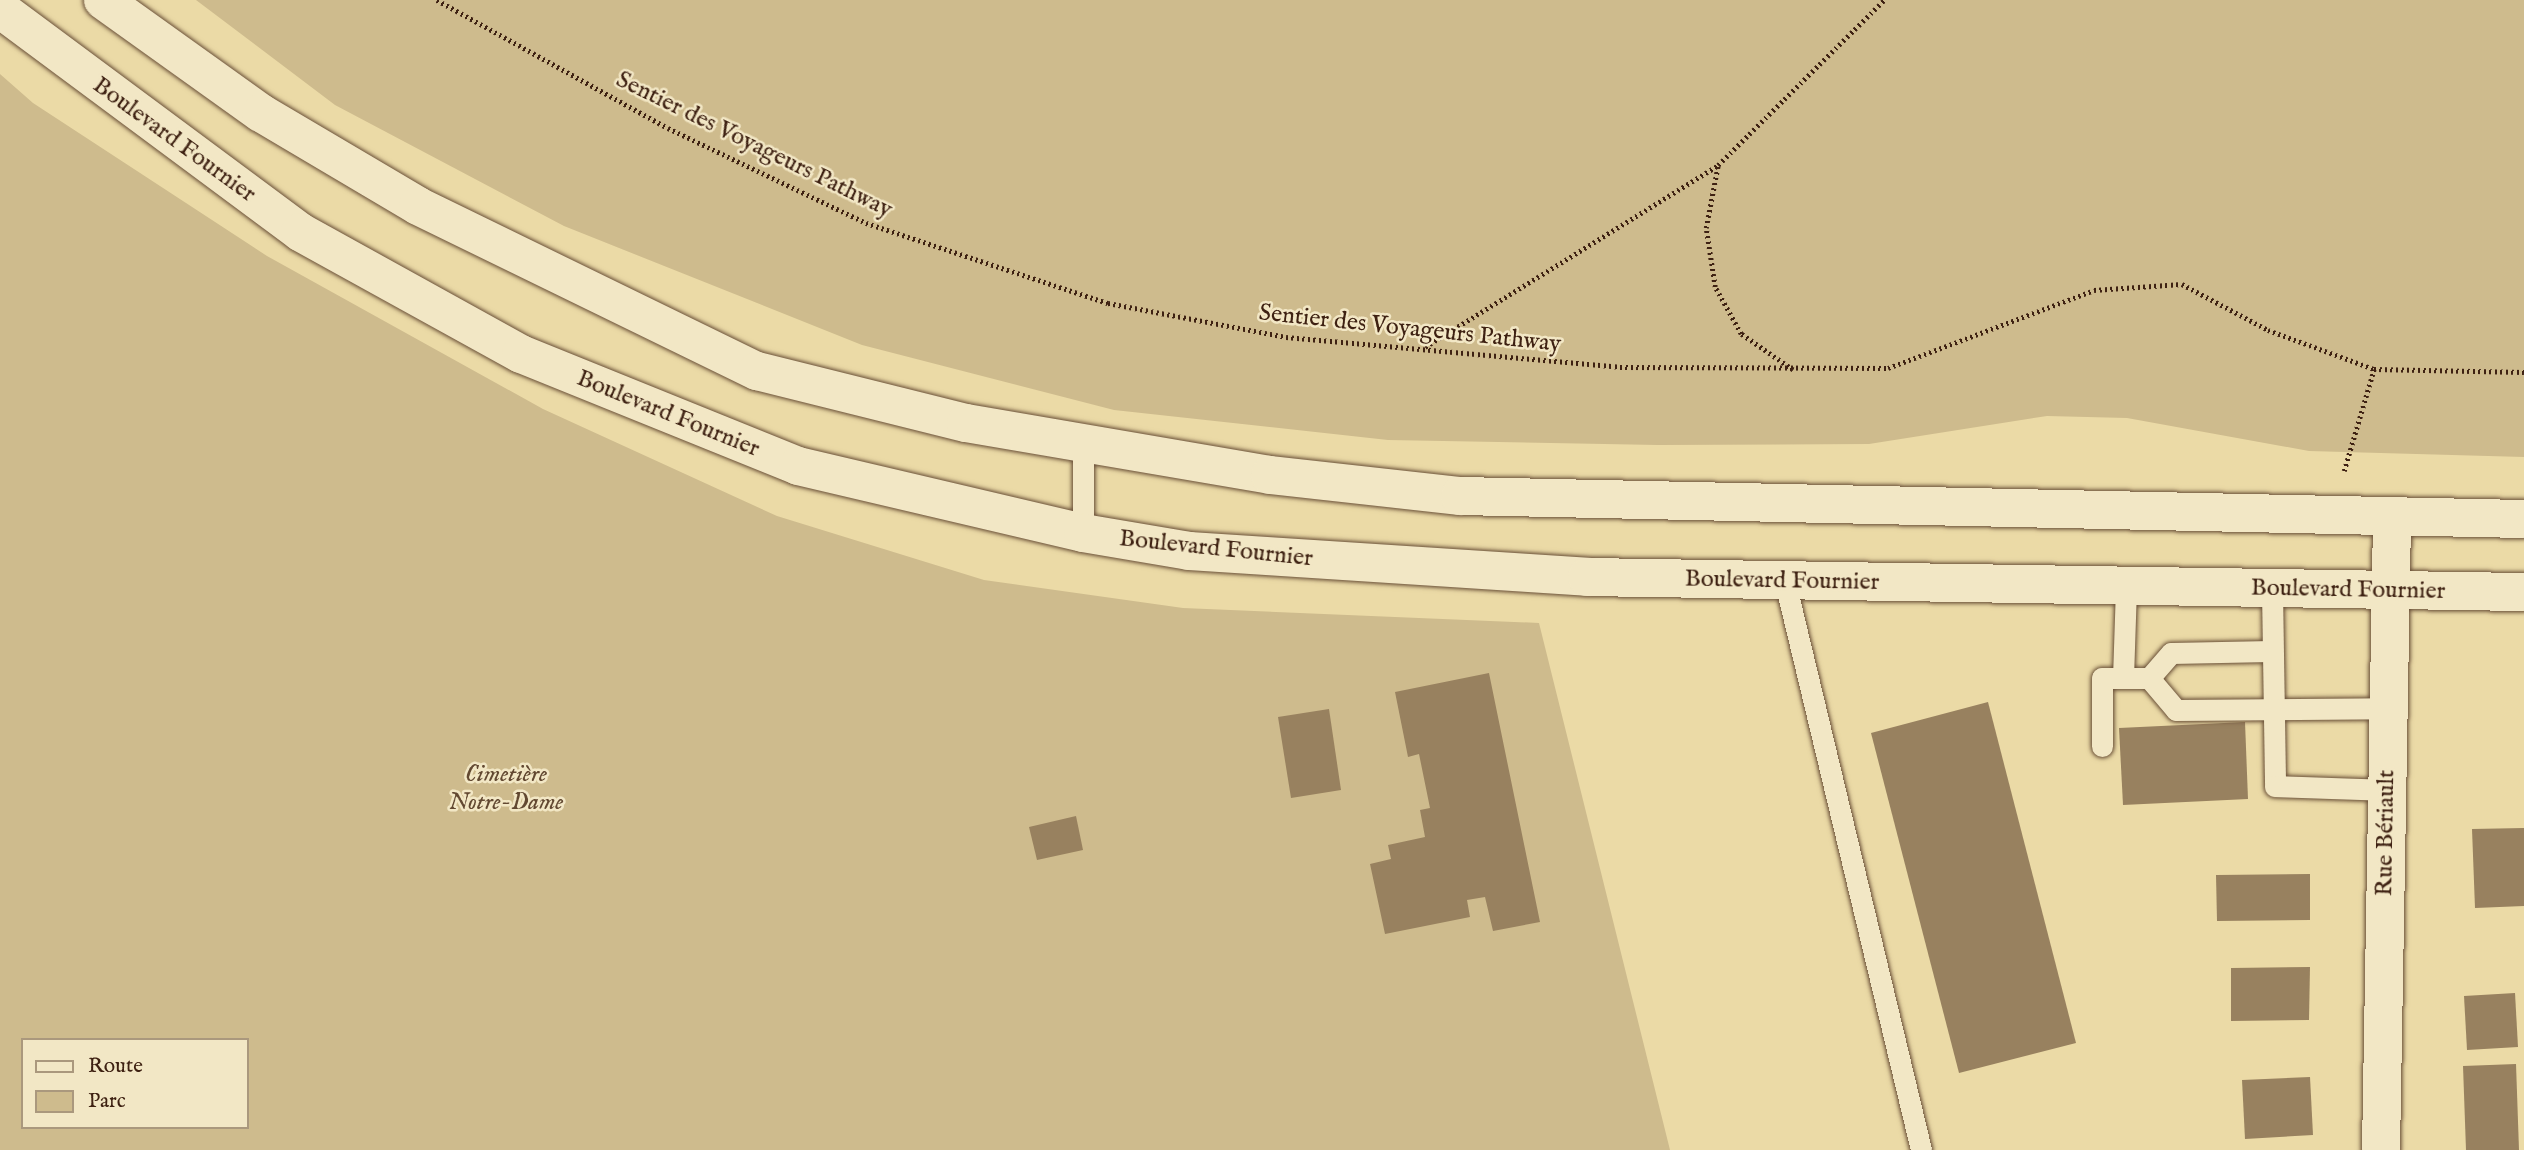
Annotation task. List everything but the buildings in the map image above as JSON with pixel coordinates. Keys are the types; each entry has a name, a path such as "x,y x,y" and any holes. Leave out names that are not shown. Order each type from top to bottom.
{"main road":[{"path":"103,0 261,113 418,206 757,371 966,423 1083,446 1270,475 1460,496 2524,519"},
{"name":"Boulevard Fournier","path":"0,9 300,232 521,354 798,466 1083,533 1189,551 1587,577 2392,592 2524,592"},
{"name":"Rue Bériault","path":"2381,1150 2392,517"}],"lane":[{"path":"1083,446 1083,533"},
{"path":"1785,582 1921,1150"},
{"path":"2123,678 2126,586"},
{"path":"2272,590 2275,786 2387,790"},
{"path":"2102,746 2102,678 2149,678 2171,653 2271,651"},
{"path":"2149,678 2176,710 2388,708"}],"path":[{"name":"Sentier des Voyageurs Pathway","path":"437,0 668,128 866,223 1108,303 1286,337 1620,367 1794,370 1888,368 2094,290 2182,284 2268,330 2374,369 2524,372"},
{"path":"1423,349 1718,165 1884,0"},
{"path":"1718,165 1706,228 1715,287 1741,334 1794,370"},
{"path":"2344,471 2374,369"}],"green space":[{"path":"196,0 2524,0 2524,457 2309,451 2127,418 2047,416 1869,444 1658,445 1388,440 1114,410 862,345 564,226 335,105"},
{"name":"Cimetière Notre-Dame","path":"0,74 33,103 267,256 543,409 777,516 984,580 1183,608 1539,623 1670,1150 0,1150"}]}
